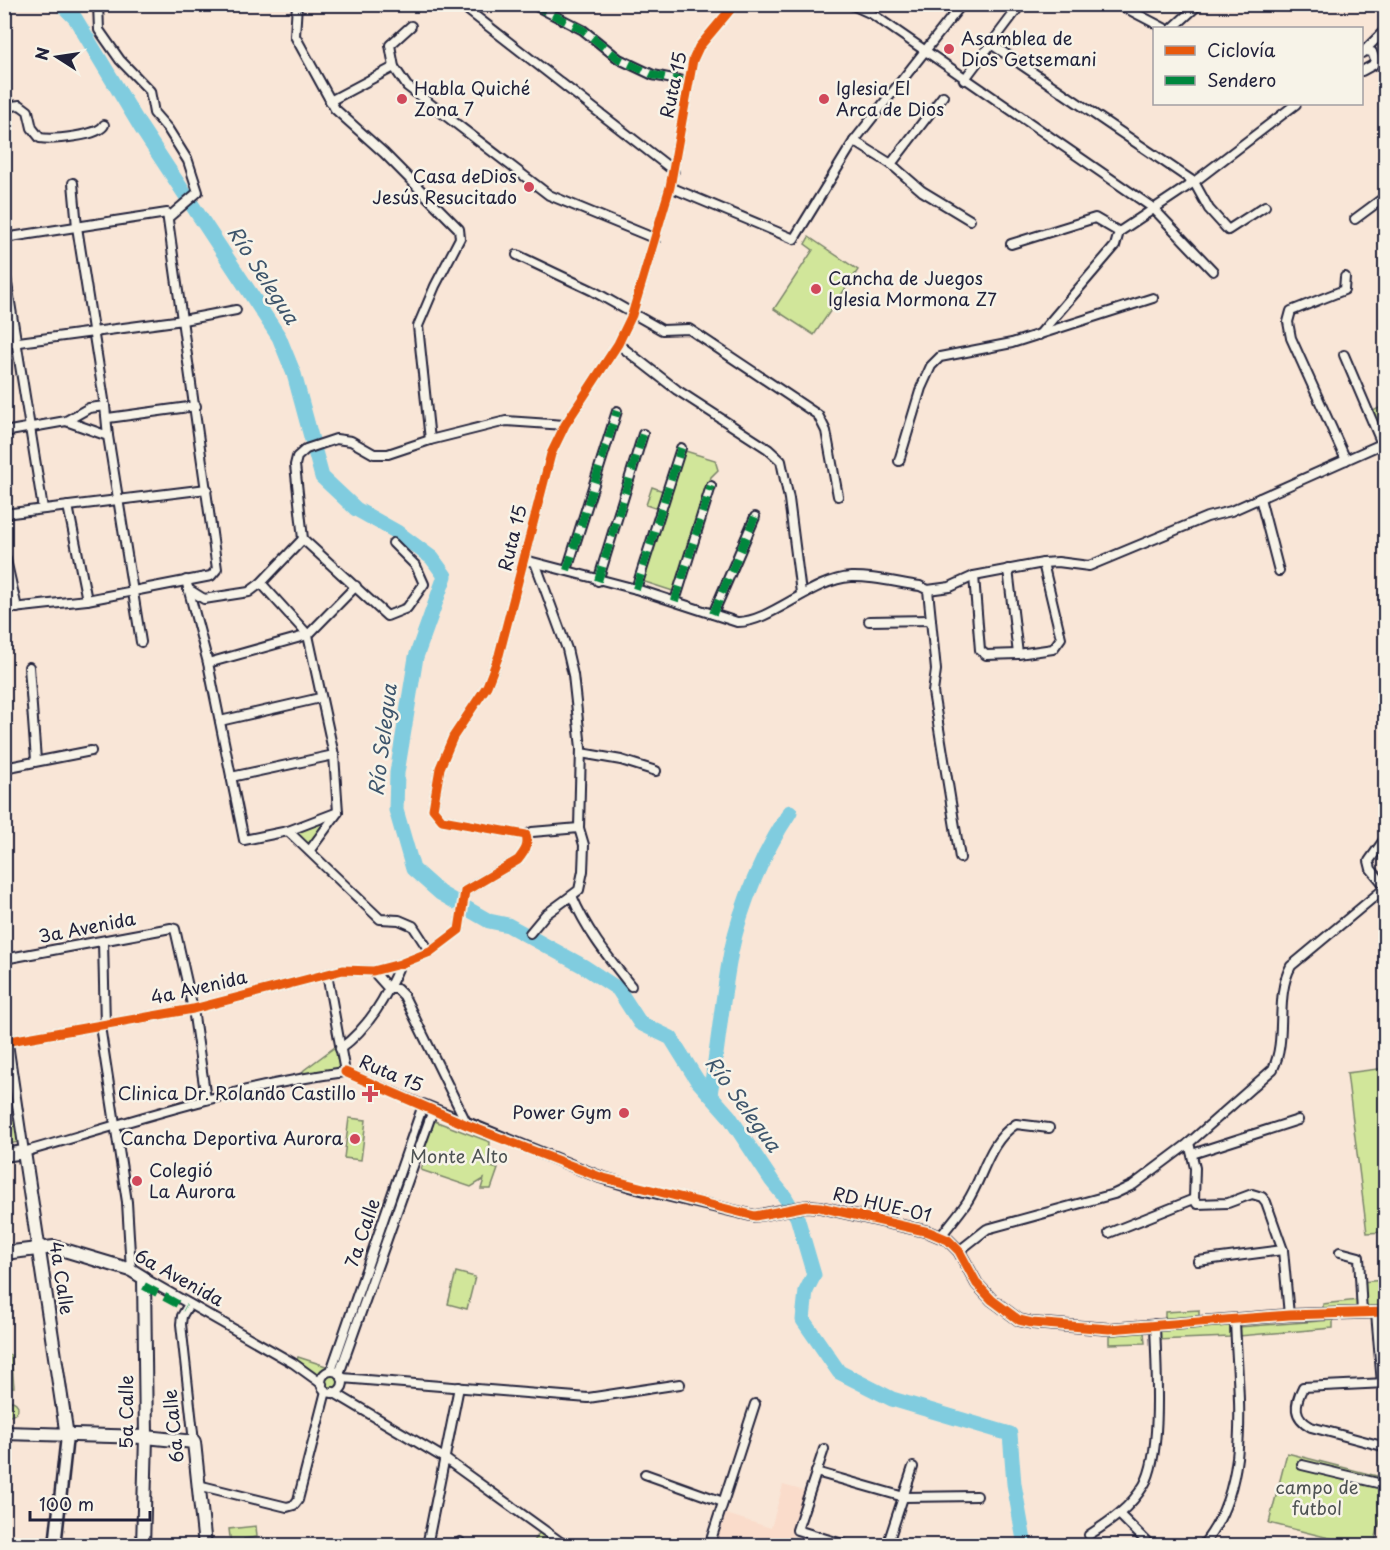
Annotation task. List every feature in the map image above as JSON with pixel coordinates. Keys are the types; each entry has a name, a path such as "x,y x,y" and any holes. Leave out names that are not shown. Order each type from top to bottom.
{"main road":[{"path":"4,1155 24,1152"},
{"name":"4a Calle","path":"24,1152 67,1436 55,1545"},
{"name":"6a Avenida","path":"4,1253 54,1247 74,1251 131,1270 144,1278"},
{"name":"5a Calle","path":"143,1545 146,1437 144,1278"},
{"path":"4,1433 146,1437 194,1442"},
{"name":"6a Calle","path":"194,1442 205,1545"}],"street":[{"path":"98,4 99,30 120,60 150,91 154,113 168,129 188,161 198,192 178,212 169,217"},
{"path":"297,4 295,36 335,110 384,153 459,229 460,237 418,326 430,440"},
{"path":"460,4 674,171"},
{"name":"Ruta 15","path":"532,4 583,30 625,62 653,75 688,82"},
{"name":"Ruta 15","path":"526,836 510,830 442,820 433,809 440,768 453,737 487,686 499,655 551,454 565,425 618,344 632,315 670,187 688,82 699,48 735,4"},
{"path":"850,4 872,14 964,80 1153,208 1213,271"},
{"path":"670,187 791,240 854,141 962,4"},
{"path":"964,80 1021,4"},
{"path":"1118,4 1162,27"},
{"path":"1174,27 1199,4"},
{"path":"411,26 391,41 393,67 407,86 427,104 549,195 656,239"},
{"path":"1363,52 1386,29"},
{"path":"992,44 1194,182 1209,209 1228,230 1265,206"},
{"path":"1363,52 1372,52 1375,60 1373,65 1363,70"},
{"path":"330,101 393,67"},
{"path":"891,164 943,96"},
{"path":"4,107 20,105 28,111 32,128 40,138 48,140 97,132 104,125"},
{"path":"1039,335 1114,246 1119,232 1194,182 1295,105"},
{"path":"854,141 891,164 922,191 970,220"},
{"path":"73,183 76,227 108,418 108,436 117,498 141,642"},
{"path":"1355,219 1386,196"},
{"path":"4,238 167,213 196,406 217,569 211,576 87,600 4,609"},
{"path":"1011,244 1095,218 1119,232"},
{"path":"517,255 593,291 662,330 689,329 818,415 826,431 838,496"},
{"path":"4,265 43,509"},
{"path":"1344,277 1344,290 1291,311 1288,322 1291,338 1346,460"},
{"path":"899,461 921,388 935,361 1039,335 1153,298"},
{"path":"4,344 183,320 236,310"},
{"path":"618,344 677,390 768,449 781,461 789,499 801,593"},
{"path":"525,560 536,565 567,570 598,581 636,589 736,622 749,622 801,593 850,577 920,586 928,590 950,587 974,576 1043,563 1058,562 1089,566 1260,498 1384,443 1344,355"},
{"path":"4,432 66,421 89,408 105,406"},
{"path":"108,418 196,406"},
{"path":"567,570 617,411"},
{"path":"66,421 108,436"},
{"path":"393,543 416,566 424,584 407,608 387,616 303,539 295,465 297,457 306,449 336,439 351,441 374,454 388,454 430,440 506,421 565,425"},
{"path":"598,581 643,434"},
{"path":"636,589 681,448"},
{"path":"675,601 711,486"},
{"path":"4,514 117,498 207,489"},
{"path":"1260,498 1279,571"},
{"path":"68,506 87,600"},
{"path":"713,615 755,516"},
{"path":"188,589 204,599 249,592 261,583 303,539"},
{"path":"4,551 17,608"},
{"path":"974,576 980,650 986,655 1018,654 1053,649 1061,638 1043,563"},
{"path":"530,933 545,915 579,890 584,871 584,844 579,828 581,753 573,675 567,649 536,565"},
{"path":"1008,569 1018,654"},
{"path":"186,580 208,663 244,840 288,831 338,812"},
{"path":"261,583 308,635 334,755 338,812 310,850"},
{"path":"208,663 308,635 356,586"},
{"path":"928,590 936,670 933,692 960,858"},
{"path":"869,621 931,620"},
{"path":"29,668 36,760"},
{"path":"220,722 320,698"},
{"path":"4,768 91,751"},
{"path":"581,753 621,760 656,771"},
{"path":"231,777 334,755"},
{"path":"340,1049 361,1033 389,990 400,964 430,952 459,930 465,891 518,860 528,843 526,836 532,832 579,828"},
{"path":"288,831 380,919 399,920 413,926 430,952"},
{"path":"959,1251 987,1229 1114,1194 1133,1185 1189,1143 1273,1069 1278,1053 1285,980 1291,966 1386,887 1371,869 1369,861 1386,837"},
{"path":"572,896 583,922 594,939 631,986"},
{"name":"3a Avenida","path":"4,959 171,928 175,930 194,1009"},
{"path":"103,941 103,1026 127,1202 131,1270"},
{"name":"4a Avenida","path":"6,1042 194,1009 327,974 349,970 374,971 400,964"},
{"path":"374,971 389,990"},
{"path":"24,1152 206,1099 300,1078 345,1072 327,974"},
{"path":"389,990 397,989 404,996 467,1125"},
{"path":"194,1009 206,1099"},
{"name":"4a Calle","path":"4,1016 6,1042 24,1152"},
{"name":"Ruta 15","path":"345,1072 428,1108"},
{"name":"RD HUE-01","path":"428,1108 600,1177 711,1206 764,1216 807,1206 941,1236 959,1251 977,1284 992,1300 1019,1320 1066,1327 1108,1329 1235,1318 1381,1312"},
{"name":"7a Calle","path":"337,1374 428,1108"},
{"path":"1192,1154 1298,1120"},
{"path":"941,1236 968,1201 981,1170 1005,1131 1016,1124 1049,1128"},
{"path":"1189,1143 1192,1154 1194,1199 1197,1204 1204,1206 1237,1202 1252,1194 1262,1197 1275,1221 1283,1250 1289,1315"},
{"path":"1109,1233 1194,1199"},
{"path":"1198,1261 1283,1250"},
{"path":"1340,1252 1359,1257 1362,1313"},
{"name":"6a Avenida","path":"144,1278 293,1363 327,1389 444,1458 563,1545"},
{"name":"6a Calle","path":"189,1304 182,1316 181,1324 194,1442"},
{"path":"1381,1312 1384,1384 1303,1388 1297,1399 1295,1413 1300,1421 1311,1427 1386,1447"},
{"path":"1202,1545 1228,1499 1238,1451 1235,1318"},
{"path":"1089,1535 1120,1515 1144,1484 1154,1453 1155,1324"},
{"path":"327,1389 342,1386 337,1374"},
{"path":"198,1485 287,1507 294,1505 298,1500 327,1389 324,1375 337,1374 588,1398 680,1384"},
{"path":"427,1545 459,1387"},
{"path":"709,1545 755,1404"},
{"path":"824,1449 797,1530 849,1545"},
{"path":"1302,1465 1386,1485"},
{"path":"887,1545 914,1467"},
{"path":"816,1472 904,1497 977,1496"},
{"path":"645,1474 723,1502"},
{"path":"1120,1515 1151,1545"}],"shaded area":[{"path":"783,1485 805,1491 792,1537 820,1545 712,1546 723,1513 771,1528"}],"green space":[{"name":"Cancha de Juegos Iglesia Mormona Z7","path":"809,237 858,270 814,335 774,309 813,250 805,244"},
{"path":"1385,405 1385,441 1382,443 1371,412"},
{"path":"682,450 715,460 718,470 711,477 676,592 642,581"},
{"path":"652,487 666,492 661,510 646,505"},
{"path":"325,821 310,848 293,831"},
{"path":"335,1047 341,1069 302,1075 304,1070"},
{"path":"1385,1068 1385,1232 1367,1233 1347,1073"},
{"name":"Cancha Deportiva Aurora","path":"349,1118 366,1120 361,1160 344,1158"},
{"path":"15,1120 18,1142 5,1145 5,1122"},
{"name":"Monte Alto","path":"432,1120 490,1142 489,1156 494,1158 491,1167 498,1169 491,1189 481,1189 484,1179 471,1187 421,1170 427,1150 423,1148"},
{"path":"456,1272 475,1277 467,1309 448,1304"},
{"path":"1385,1280 1385,1307 1362,1309 1360,1282"},
{"path":"1358,1300 1358,1308 1323,1311 1323,1304"},
{"path":"1199,1310 1199,1320 1165,1323 1165,1312"},
{"path":"1333,1320 1333,1328 1239,1336 1238,1327"},
{"path":"1230,1324 1230,1337 1155,1340 1155,1329"},
{"path":"1144,1332 1145,1343 1109,1344 1109,1333"},
{"path":"5,1355 11,1355 14,1387 5,1388"},
{"path":"298,1357 329,1367 321,1371 318,1377 296,1363"},
{"path":"328,1372 336,1372 342,1378 342,1386 336,1392 328,1392 322,1386 322,1378"},
{"path":"8,1401 14,1401 18,1408 14,1415 8,1415 4,1411 4,1405"},
{"name":"campo de futbol","path":"1287,1453 1385,1478 1385,1501 1374,1545 1357,1545 1269,1523"},
{"path":"256,1526 257,1537 244,1539 244,1545 231,1545 229,1529"},
{"path":"539,1533 555,1544 532,1545"}],"waterway":[{"name":"Río Selegua","path":"61,4 75,18 140,126 279,337 294,374 322,477 356,509 397,532 432,558 445,576 416,657 397,773 396,810 413,869 440,893 489,921 508,925 583,966 618,989 640,1023 671,1038 697,1080 729,1116 797,1217 814,1275 806,1291 803,1320 839,1372 892,1399 1010,1434 1014,1484 1025,1546"},
{"path":"710,1094 735,934 754,879 790,812"}],"marked path":[{"path":"532,4 583,30 619,59 653,75 688,82"},
{"path":"567,570 617,411"},
{"path":"598,581 643,434"},
{"path":"636,589 681,448"},
{"path":"675,601 711,486"},
{"path":"713,614 755,517"},
{"path":"144,1286 185,1308"}],"cycle path":[{"path":"4,1042 193,1009 343,970 373,971 400,964 430,952 459,930 465,891 518,860 523,854 527,845 526,835 442,820 433,809 440,768 453,737 487,686 499,655 551,454 565,425 618,344 632,315 670,187 693,60 699,47 735,4"},
{"path":"345,1072 467,1125 600,1177 755,1216 807,1206 820,1207 929,1232 948,1240 959,1251 977,1284 992,1300 1019,1320 1032,1323 1109,1329 1289,1315 1386,1312"}],"place":[{"name":"Asamblea de Dios Getsemani","path":"949,49"},
{"name":"Habla Quiché Zona 7","path":"402,99"},
{"name":"Iglesia El Arca de Dios","path":"824,99"},
{"name":"Casa deDios Jesús Resucitado","path":"529,187"},
{"name":"Cancha de Juegos Iglesia Mormona Z7","path":"816,289"},
{"name":"Clinica Dr. Rolando Castillo","path":"370,1094"},
{"name":"Power Gym","path":"624,1113"},
{"name":"Cancha Deportiva Aurora","path":"355,1139"},
{"name":"Colegió La Aurora","path":"137,1181"}]}
